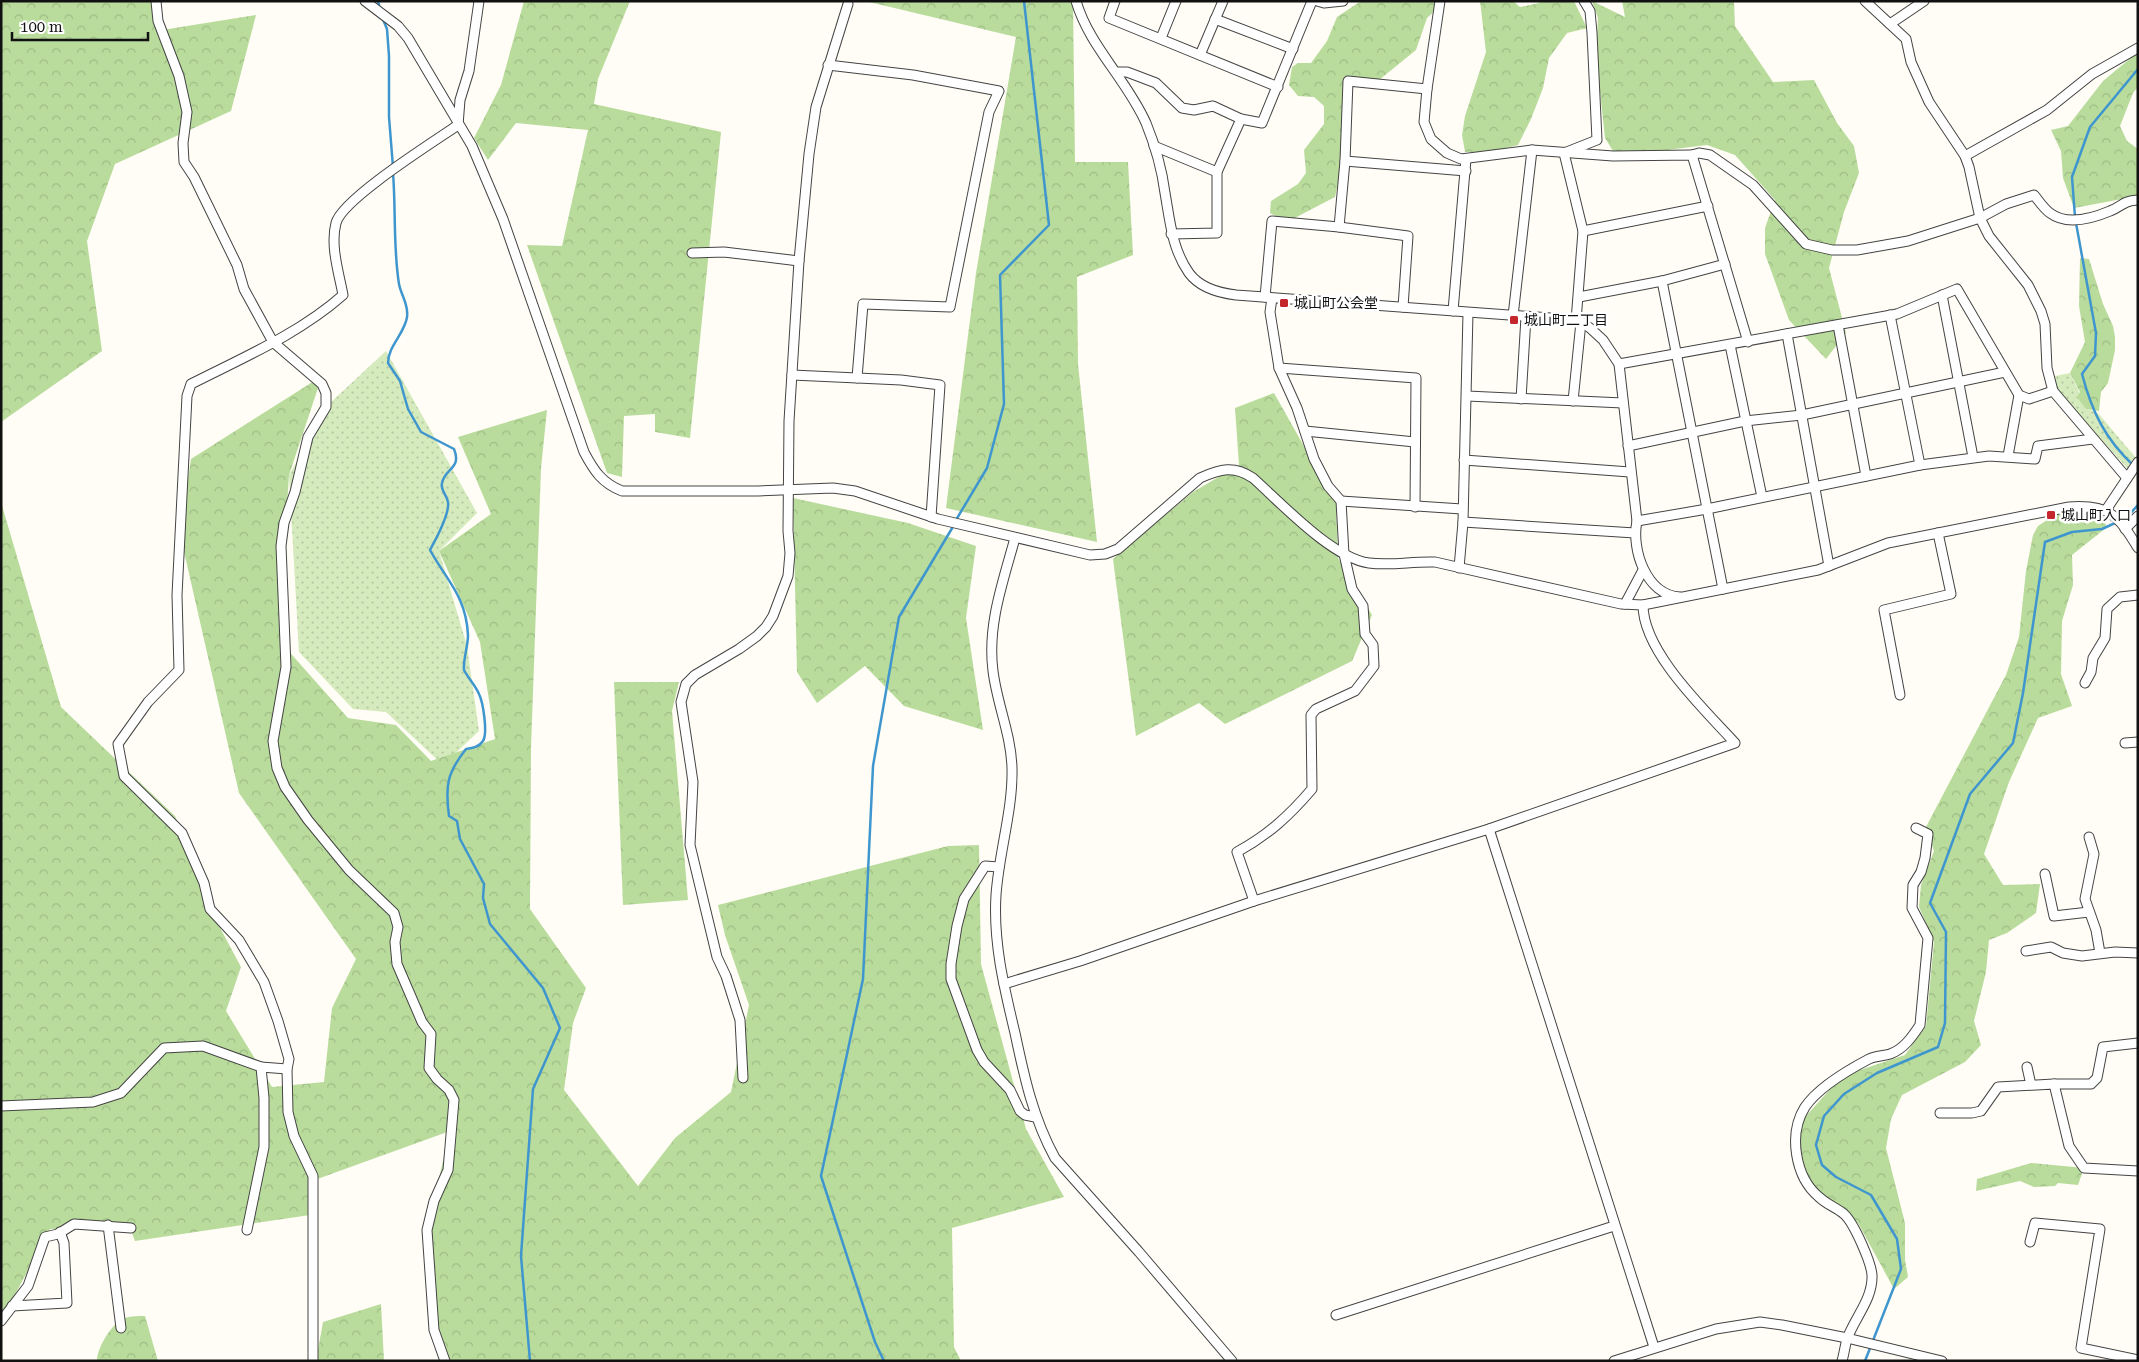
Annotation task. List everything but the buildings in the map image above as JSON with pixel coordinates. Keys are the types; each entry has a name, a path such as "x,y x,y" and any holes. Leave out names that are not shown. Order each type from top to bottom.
{"street":[{"path":"156,1 158,21 178,76 187,112 183,143 184,162 194,177 237,265 244,289 273,342 322,384 326,393 326,407 308,436 295,492 284,523 280,546 286,667 273,740 274,750 277,768 285,787 308,820 349,870 394,913 398,927 395,942 397,964 422,1022 431,1034 430,1068 436,1078 449,1090 454,1100 448,1170 434,1201 427,1230 434,1330 445,1361"},
{"path":"365,1 398,26 408,38 472,146 503,220 584,452 600,478 610,486 622,491 834,488 855,491 934,518 1090,555 1106,554 1118,549 1200,478 1217,471 1233,468 1253,478 1301,522 1344,554 1368,563 1387,565 1419,561 1434,562 1625,604 1643,606 1829,566 1888,543 2068,507 2086,506 2106,510 2125,529 2138,548"},
{"path":"313,1361 313,1176 294,1136 288,1112 288,1060 285,1046 264,982 239,940 210,909 204,882 182,833 124,776 118,744 148,702 179,670 177,596 187,396 191,384 273,342 328,308 343,296 333,238 336,221 345,209 368,189 458,124 460,100 469,70 478,1"},
{"path":"1076,1 1081,20 1136,104 1154,146 1165,191 1171,234 1190,275 1202,284 1217,293 1578,322 1603,340 1619,364 1637,521 1635,533 1643,570 1657,588 1666,595 1687,598"},
{"path":"1115,1 1109,18 1278,87"},
{"path":"1160,38 1176,1"},
{"path":"1200,55 1223,1"},
{"path":"1116,72 1127,72 1156,83 1182,108 1194,110 1213,106 1241,119 1262,123 1312,1"},
{"path":"1317,1 1324,3 1343,1"},
{"path":"1440,1 1424,122 1431,139 1447,153 1461,160 1532,150 1613,156 1692,156 1699,153 1710,155 1753,185 1806,244 1832,250 1857,250 1908,240 1980,218 2006,204 2034,195 2050,213 2062,218 2077,220 2111,211 2125,201 2138,200"},
{"path":"1564,153 1597,140 1590,11 1584,1"},
{"path":"1865,1 1906,39 1911,62 1929,102 1965,156 1980,218 1989,236 2028,285 2041,311 2045,324 2047,368 2053,391 2093,439 2129,475"},
{"path":"1890,24 1924,1"},
{"path":"743,1078 740,1020 726,976 716,957 690,845 693,782 681,702 686,684 695,675 757,636 773,616 790,564 787,453 799,261 816,107 848,4"},
{"path":"1216,19 1293,49"},
{"path":"1965,156 2047,110 2092,74 2138,48"},
{"path":"828,65 892,72 999,91 989,112 950,307 863,304 857,378"},
{"path":"1339,227 1345,161 1348,81 1427,89"},
{"path":"1171,234 1217,233 1217,172 1241,119"},
{"path":"1154,146 1217,172"},
{"path":"1513,316 1532,150"},
{"path":"1564,153 1583,231 1573,401"},
{"path":"1692,156 1748,342"},
{"path":"1453,311 1466,159"},
{"path":"1345,161 1466,171"},
{"path":"1583,231 1708,206"},
{"path":"1254,901 1237,852 1257,841 1290,815 1312,789 1311,715 1316,708 1356,691 1374,666 1373,645 1365,634 1364,606 1352,589 1344,554 1341,501 1328,486 1314,459 1305,431 1279,368 1268,297 1272,221 1408,236 1403,307"},
{"path":"692,253 724,252 799,261"},
{"path":"1579,297 1662,281 1725,264"},
{"path":"1662,281 1723,589"},
{"path":"1619,364 1890,315 1957,289 2019,395 2029,400 2053,391"},
{"path":"1942,295 1960,381 1973,457"},
{"path":"1459,568 1463,522 1468,313"},
{"path":"1890,315 1920,465"},
{"path":"1521,398 1526,317"},
{"path":"1838,325 1866,476"},
{"path":"1787,334 1829,566"},
{"path":"1730,345 1762,497"},
{"path":"1279,368 1416,378 1415,507"},
{"path":"1628,446 1745,421 1802,415 2006,372"},
{"path":"792,375 900,380 940,385 934,518"},
{"path":"2008,456 2019,395"},
{"path":"1467,396 1623,403"},
{"path":"1305,431 1415,442"},
{"path":"1637,521 1814,488 1920,465 1973,457 2008,456 2035,459 2038,446 2093,439"},
{"path":"1464,460 1630,472"},
{"path":"2106,510 2138,462"},
{"path":"1341,501 1462,509"},
{"path":"2125,529 2138,516"},
{"path":"1463,522 1635,533"},
{"path":"1900,695 1884,610 1951,594 1938,533"},
{"path":"1015,538 997,604 992,632 993,674 1009,739 1012,768 1012,793 999,867 996,927 1004,984 1035,1117 1054,1158 1139,1252 1232,1361"},
{"path":"1625,604 1643,570"},
{"path":"2086,683 2091,672 2093,658 2105,638 2107,609 2120,597 2138,595"},
{"path":"1004,984 1080,961 1254,901 1489,829 1735,743 1674,676 1643,619 1643,606"},
{"path":"2125,743 2138,742"},
{"path":"1842,1361 1870,1290 1872,1274 1855,1227 1844,1214 1818,1197 1807,1185 1799,1169 1796,1147 1797,1126 1805,1108 1818,1092 1870,1058 1891,1054 1903,1047 1913,1037 1920,1025 1928,938 1912,908 1913,885 1926,858 1928,834 1916,828"},
{"path":"1489,829 1654,1348"},
{"path":"2090,837 2094,854 2085,899 2096,930 2100,953"},
{"path":"999,867 985,866 964,899 957,926 951,964 951,980 977,1050 984,1062 1010,1090 1020,1111 1025,1115 1035,1117"},
{"path":"2045,874 2054,916 2089,912"},
{"path":"2026,951 2051,947 2063,953 2082,956 2100,953 2138,953"},
{"path":"1940,1113 1972,1113 1981,1111 1998,1087 2091,1084 2097,1078 2103,1048 2138,1043"},
{"path":"1,1106 93,1102 121,1093 164,1048 203,1046 261,1067 287,1069"},
{"path":"248,1230 264,1148 264,1098 261,1067"},
{"path":"2027,1067 2031,1085"},
{"path":"2054,1084 2069,1146 2084,1168 2138,1171"},
{"path":"2030,1242 2035,1222 2100,1229 2081,1348 2138,1360"},
{"path":"1,1321 28,1286 45,1237 60,1232 74,1224 131,1228"},
{"path":"108,1225 121,1328"},
{"path":"1336,1315 1614,1226"},
{"path":"12,1306 67,1303 64,1243 60,1232"},
{"path":"1614,1361 1716,1329 1760,1322 1878,1345 1942,1361"},
{"path":"1218,1361 1225,1353"}],"green space":[{"path":"1,1 150,1 162,30 256,15 231,111 115,164 87,241 102,351 1,422"},
{"path":"524,1 630,1 598,79 594,104 721,132 690,438 655,432 655,414 624,416 622,477 607,473 527,245 562,246 588,130 516,123 488,160 474,138 501,85"},
{"path":"865,1 1073,1 1075,162 1128,162 1133,255 1077,277 1078,364 1097,542 946,508 976,273 1016,37"},
{"path":"1361,1 1440,1 1439,7 1427,18 1416,50 1379,80 1346,78 1346,144 1335,197 1287,222 1270,213 1271,201 1298,184 1306,173 1304,150 1324,124 1324,106 1314,97 1298,96 1289,85 1292,67 1298,63 1311,63 1327,41 1337,17"},
{"path":"1480,1 1513,1 1520,7 1541,1 1574,1 1587,28 1567,33 1549,58 1543,88 1518,145 1490,152 1465,152 1462,135 1465,116 1486,52"},
{"path":"1592,1 1625,17 1622,1 1734,1 1735,26 1773,82 1814,80 1837,123 1854,146 1859,173 1844,212 1829,268 1846,333 1826,359 1789,320 1765,254 1765,228 1775,200 1735,155 1707,145 1659,151 1613,151 1605,138 1596,55 1598,18"},
{"path":"2138,52 2138,87 2133,93 2120,126 2127,141 2138,149 2138,196 2074,208 2063,178 2061,151 2051,130 2068,126 2103,81"},
{"path":"2080,258 2089,259 2103,304 2113,326 2115,337 2115,350 2108,383 2101,392 2099,411 2086,409 2077,397 2080,392 2070,373 2085,342 2079,306"},
{"path":"386,351 477,513 439,551 467,646 479,731 443,765 386,712 353,709 299,652 289,475 330,403"},
{"path":"2070,373 2087,409 2098,413 2136,458 2128,469 2056,389 2050,377"},
{"path":"322,376 289,475 282,582 285,647 348,718 396,725 431,761 495,739 480,642 439,551 491,514 458,437 547,410 541,468 531,748 530,909 586,988 573,1023 564,1090 638,1186 675,1138 731,1092 749,1005 725,935 718,905 948,846 979,845 981,964 1026,1129 1064,1197 952,1228 954,1347 961,1361 443,1361 435,1326 427,1230 450,1131 309,1182 310,1215 135,1241 130,1228 50,1229 1,1321 1,502 61,707 175,816 204,883 210,909 241,967 226,1011 272,1087 324,1082 332,1008 356,959 239,793 180,534 191,459"},
{"path":"1274,393 1336,503 1338,558 1372,615 1352,661 1225,724 1199,703 1136,736 1113,559 1193,492 1239,465 1235,408"},
{"path":"793,498 908,523 976,546 966,618 983,730 904,706 865,666 817,703 797,672"},
{"path":"2072,513 2105,517 2106,528 2072,555 2073,585 2062,621 2061,674 2072,706 2038,718 2009,782 1984,854 2003,885 2040,884 2036,913 2007,933 1989,940 1986,972 1974,1021 1981,1045 1965,1062 1902,1095 1891,1119 1886,1148 1905,1223 1905,1260 1908,1277 1894,1289 1858,1223 1818,1197 1804,1165 1797,1126 1842,1076 1905,1055 1926,1026 1934,942 1919,907 1921,885 1934,851 1926,827 2006,675 2019,637 2026,571 2033,535 2038,526 2053,516"},
{"path":"614,682 679,682 672,711 688,900 623,905"},
{"path":"2031,1163 2084,1168 2078,1185 2058,1183 2055,1186 2034,1187 2020,1181 1976,1191 1977,1179"},
{"path":"381,1304 384,1361 316,1361 323,1322"},
{"path":"132,1316 145,1316 158,1361 97,1361 102,1343 110,1330 120,1320"}],"waterway":[{"path":"378,1 380,9"},
{"path":"956,520 987,468 1004,404 1000,275 1049,225 1024,1"},
{"path":"382,17 387,29 389,56 389,117 393,167"},
{"path":"2075,217 2072,177 2090,127 2138,69"},
{"path":"393,173 397,270 399,284 406,304 407,317 406,323 391,351 388,363 400,381 408,409 421,432 454,449 456,456 455,465 446,474 442,483 442,488 448,502 447,513 430,550 455,590 464,610 468,635 464,670 479,694 484,718 485,731 483,741 478,746 466,749 451,773 447,796 449,816 457,821 460,839 484,884 483,898 490,924 543,988 560,1028 533,1089 521,1256 530,1361"},
{"path":"2076,223 2096,333 2095,356 2082,374 2090,401 2107,435 2134,466"},
{"path":"1865,1361 1901,1269 1897,1239 1871,1195 1836,1177 1822,1165 1816,1145 1824,1116 1844,1094 1877,1073 1938,1047 1945,1023 1946,932 1930,903 1970,794 2013,743 2023,693 2045,542 2072,532 2102,529 2126,518 2138,505"},
{"path":"884,1361 875,1342 821,1176 863,979 873,766 899,617 954,525"}],"place":[{"name":"城山町公会堂","path":"1284,303"},
{"name":"城山町二丁目","path":"1514,320"},
{"name":"城山町入口","path":"2051,515"}]}
